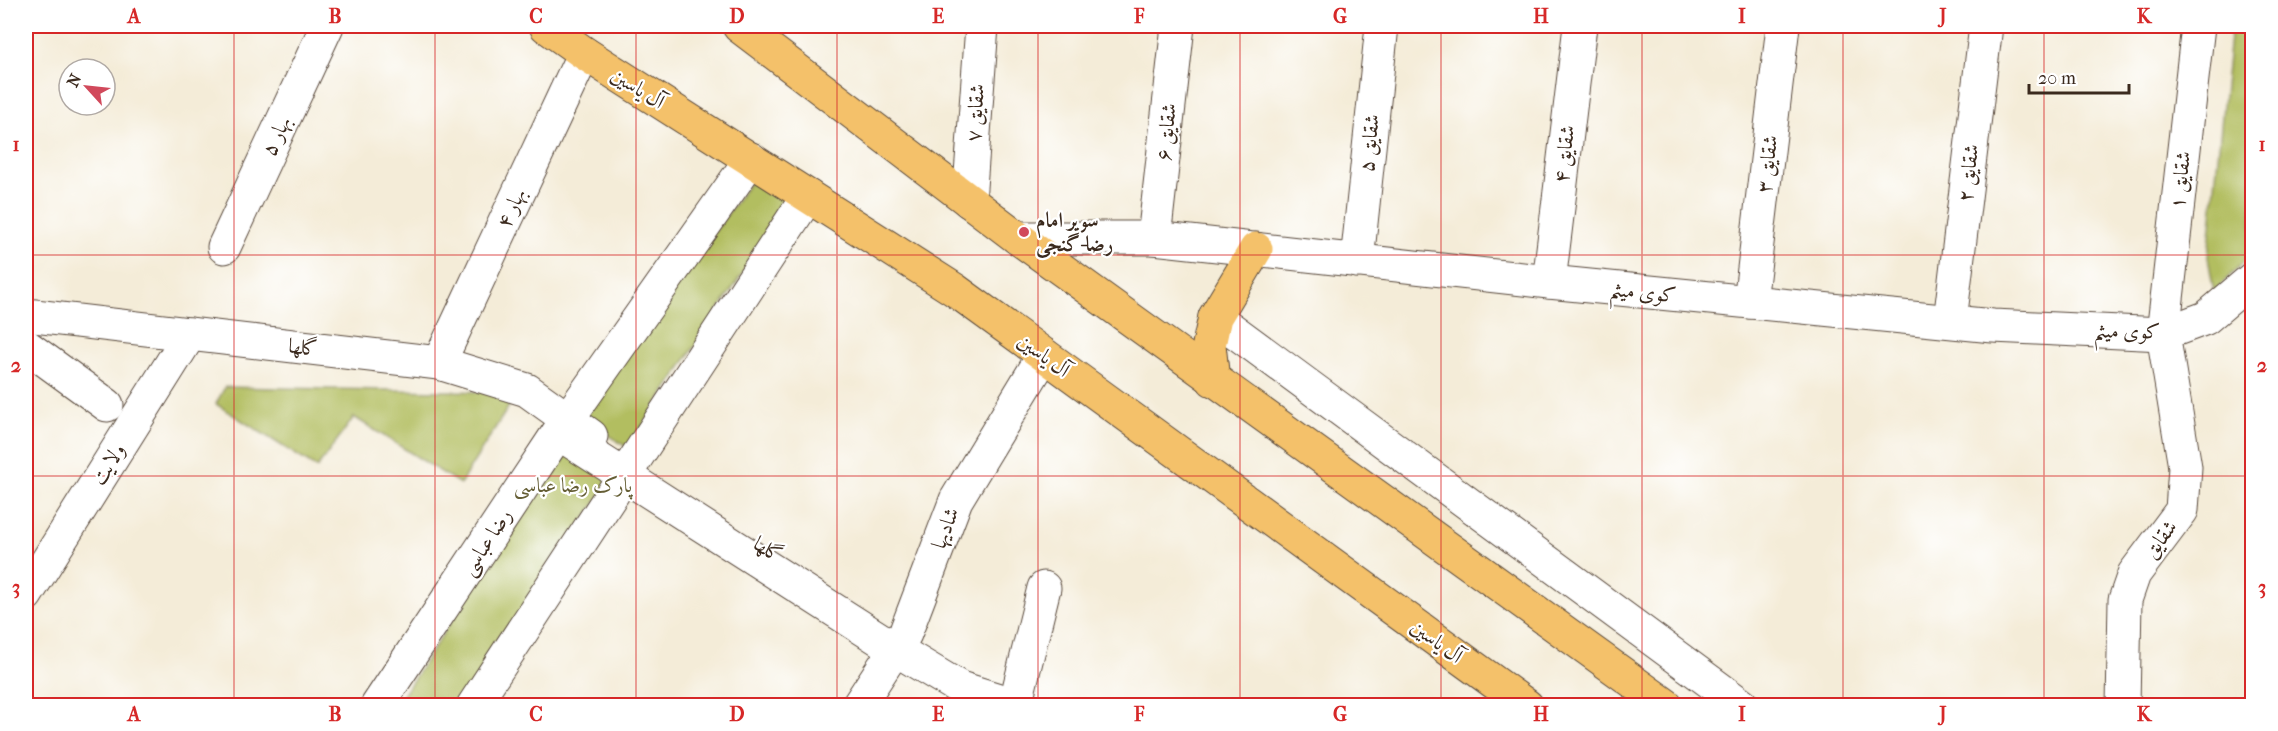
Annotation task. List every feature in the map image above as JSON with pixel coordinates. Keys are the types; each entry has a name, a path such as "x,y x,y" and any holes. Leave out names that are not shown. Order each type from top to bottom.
{"main road":[{"name":"آل یاسین","path":"546,26 584,53 955,290 1527,705"},
{"path":"739,26 1017,238 1667,705"},
{"path":"1213,380 1209,345 1215,317 1256,249"}],"street":[{"name":"بهار ۵","path":"224,247 327,26"},
{"name":"شقایق ۷","path":"969,201 982,26"},
{"name":"شقایق ۶","path":"1154,238 1178,26"},
{"name":"شقایق ۵","path":"1357,261 1382,26"},
{"name":"شقایق ۴","path":"1549,282 1580,26"},
{"name":"شقایق ۳","path":"1750,302 1783,26"},
{"name":"شقایق ۲","path":"1950,321 1986,26"},
{"name":"شقایق ۱","path":"2163,334 2198,26"},
{"name":"بهار ۴","path":"439,363 584,53"},
{"path":"567,420 751,159"},
{"path":"473,705 808,196"},
{"name":"کوی میثم","path":"1017,238 1154,238 1549,282 1993,326 2163,334 2206,318 2253,279"},
{"name":"گلها","path":"26,315 439,363 527,390 628,470"},
{"path":"1215,317 1743,705"},
{"name":"ولایت","path":"26,595 190,334"},
{"name":"شقایق","path":"2122,705 2125,600 2134,574 2182,510 2185,467 2163,334"},
{"path":"28,354 106,405"},
{"name":"شادیها","path":"858,705 900,642 956,500 1044,355"},
{"name":"رضا عباسی","path":"378,705 558,433 628,470"},
{"path":"628,470 900,642 960,688 1016,705 1044,588"}],"green space":[{"path":"2231,26 2252,26 2252,253 2214,292 2208,257"},
{"path":"754,177 792,198 628,448 581,417"},
{"path":"225,387 498,392 511,403 460,484 354,417 317,468 216,404"},
{"name":"پارک رضا عباسی","path":"565,446 614,476 459,705 396,706"}],"place":[{"name":"سوپر امام رضا-گنجی","path":"1024,232"}]}
